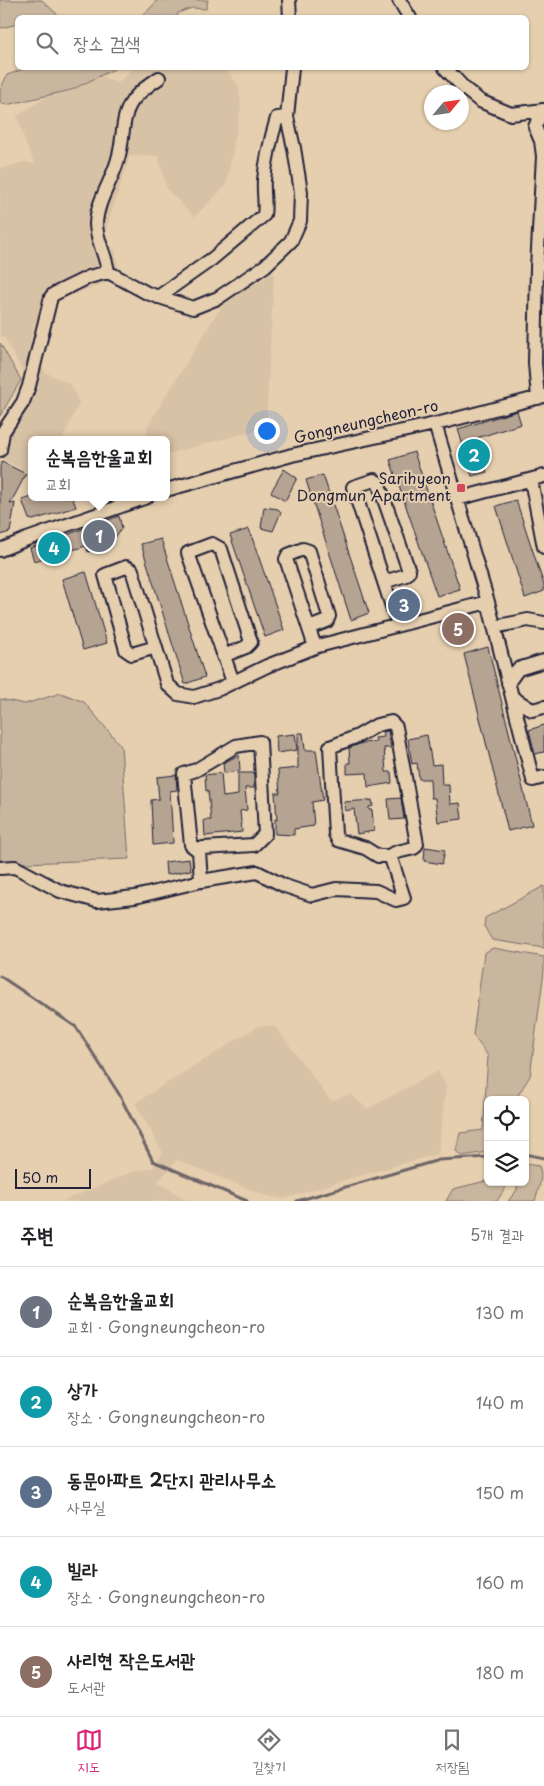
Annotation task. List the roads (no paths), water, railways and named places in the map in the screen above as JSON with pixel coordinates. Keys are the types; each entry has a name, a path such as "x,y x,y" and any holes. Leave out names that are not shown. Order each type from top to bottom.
{"street":[{"path":"289,0 290,15"},
{"path":"399,0 408,15"},
{"path":"0,450 3,432 23,402 29,386 51,296 89,276 108,272 148,293 193,308 218,298 265,266 291,241 300,221 301,192 296,157 287,117 292,70"},
{"path":"447,70 480,101 510,114 543,110"},
{"path":"108,272 96,226 98,209 120,154 125,114 133,100 159,78"},
{"path":"541,397 535,363 537,268 543,156 541,140 536,126 543,110"},
{"path":"158,297 212,258 264,215 266,206 263,200 264,181 270,139 277,118 287,117"},
{"name":"Gongneungcheon-ro","path":"170,489 292,456 435,424 541,397"},
{"path":"435,424 488,602 533,780 544,776"},
{"path":"457,499 544,476"},
{"path":"384,582 406,575 409,571 378,482 374,480 353,487 398,625"},
{"path":"531,480 541,513 544,547"},
{"path":"0,550 135,501"},
{"path":"223,656 246,648 252,642 221,548 212,544 188,553 223,656 233,682"},
{"path":"309,628 327,621 329,616 308,551 304,549 288,554 286,559 315,647"},
{"path":"156,647 132,654 126,650 105,575 126,567 132,570 156,647 167,684 178,694 194,697 219,689 267,666 315,647 488,602"},
{"path":"494,627 528,620 544,622"},
{"path":"508,683 518,670 544,661"},
{"path":"512,697 532,710 544,707"},
{"path":"391,722 396,727 417,844 414,848 390,855 378,856 365,848 338,840 335,834 332,813 333,790 330,747 358,736 377,725 391,722"},
{"path":"199,851 203,848 254,845 265,834 260,742 236,746 196,770 184,774 191,845 199,851 201,881"},
{"path":"0,868 15,867 60,891 97,901 135,897 201,881 257,872 285,886 312,895 336,889 376,891 396,900 404,898 390,855"}],"waterway":[{"path":"0,976 76,1027 119,1094 153,1161 247,1201"},
{"path":"529,1155 544,1158"},
{"path":"297,1201 439,1160 484,1157"}],"place":[{"name":"상가","path":"474,455"},
{"name":"Sarihyeon Dongmun Apartment","path":"461,488"},
{"name":"순복음한울교회","path":"99,536"},
{"name":"빌라","path":"54,548"},
{"name":"동문아파트 2단지 관리사무소","path":"404,605"},
{"name":"사리현 작은도서관","path":"458,629"}]}
